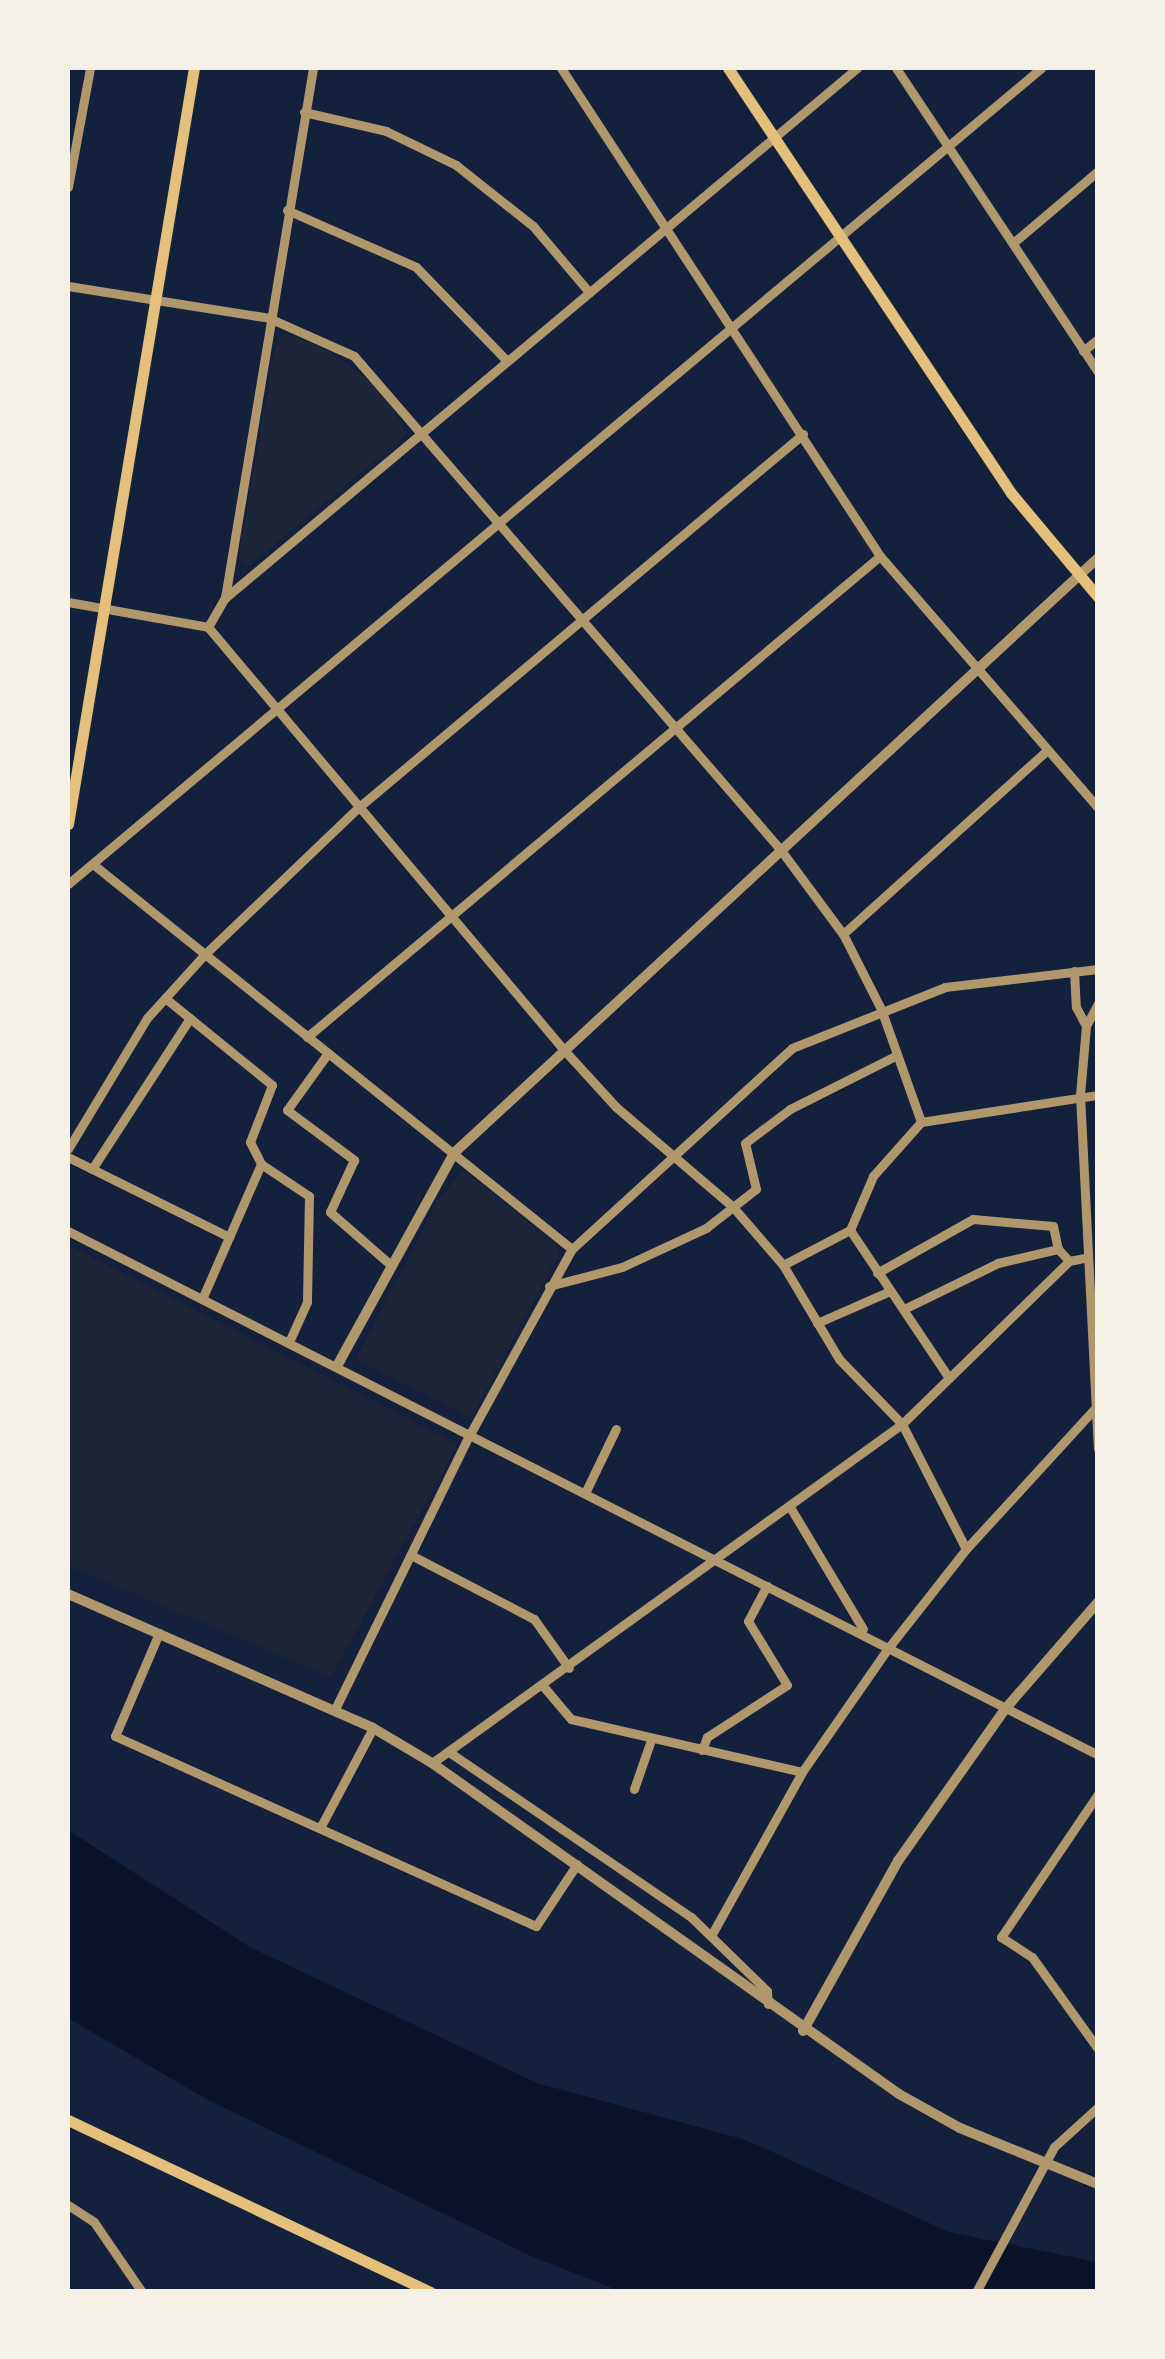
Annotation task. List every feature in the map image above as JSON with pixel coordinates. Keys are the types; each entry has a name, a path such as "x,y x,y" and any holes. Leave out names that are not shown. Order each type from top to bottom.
{"main road":[{"path":"68,824 194,68"},
{"path":"728,68 1010,493 1098,597"},
{"path":"68,2120 430,2292"}],"street":[{"path":"68,186 90,68"},
{"path":"225,598 313,68"},
{"path":"561,68 880,556 974,670 1098,808"},
{"path":"208,627 225,598 857,68"},
{"path":"896,68 1098,372"},
{"path":"68,884 279,711 1041,68"},
{"path":"304,112 386,132 456,166 533,226 588,292"},
{"path":"1013,244 1098,170"},
{"path":"287,210 416,266 506,360"},
{"path":"68,286 269,318 354,356 424,429 676,725 780,849 843,934 881,1009 921,1122"},
{"path":"1083,351 1098,339"},
{"path":"68,1149 165,998 205,954 359,807 587,620 803,434"},
{"path":"307,1037 880,556"},
{"path":"337,1366 454,1153 1098,558"},
{"path":"68,602 208,627 564,1050 669,1156 733,1207 784,1265 839,1358 902,1424 966,1549"},
{"path":"843,934 1046,751"},
{"path":"94,865 572,1249"},
{"path":"335,1709 469,1436 572,1249 669,1156 792,1048 881,1009 944,987 1098,969"},
{"path":"1074,970 1076,1007 1086,1026"},
{"path":"165,998 272,1086 250,1142 261,1164 309,1196 307,1302 288,1342"},
{"path":"1098,1003 1086,1026 1080,1095 1085,1258 1098,1449"},
{"path":"92,1169 190,1018"},
{"path":"328,1053 287,1110 354,1160 330,1212 392,1266"},
{"path":"550,1286 622,1267 706,1228 756,1190 745,1144 790,1108 898,1055"},
{"path":"784,1265 850,1230 873,1176 921,1122 1098,1095"},
{"path":"68,1157 229,1236"},
{"path":"202,1298 261,1164"},
{"path":"877,1273 973,1219 1052,1226 1058,1249 1069,1261"},
{"path":"1084,1236 1098,1229"},
{"path":"850,1230 949,1378"},
{"path":"68,1231 766,1586 864,1632 1098,1755"},
{"path":"904,1309 998,1263 1058,1249"},
{"path":"432,1763 569,1668 902,1424 1069,1261 1085,1258"},
{"path":"816,1323 890,1292"},
{"path":"712,1934 802,1772 888,1647 966,1549 1096,1406"},
{"path":"585,1493 616,1428"},
{"path":"790,1507 864,1632"},
{"path":"410,1555 534,1619 569,1668"},
{"path":"702,1750 707,1737 787,1686 748,1621 766,1586"},
{"path":"68,1594 373,1728 432,1763 577,1864 768,2006 945,2119 1098,2184"},
{"path":"804,2030 898,1861 1006,1708 1098,1602"},
{"path":"160,1633 115,1736 536,1926 577,1864"},
{"path":"544,1686 572,1719 802,1772"},
{"path":"320,1828 373,1728"},
{"path":"634,1789 651,1740"},
{"path":"448,1752 712,1934 767,1991 768,2006"},
{"path":"1098,1794 1001,1937 1032,1957 1098,2049"},
{"path":"976,2292 1045,2164 1098,2107"},
{"path":"68,2204 94,2222 140,2288 126,2292"}],"shaded area":[{"path":"285,334 324,348 356,370 385,395 407,434 249,566 238,559 277,339"},
{"path":"463,1170 558,1247 559,1254 471,1418 356,1360 438,1200"},
{"path":"68,1245 458,1444 331,1677 68,1566"},
{"path":"68,1830 250,1947 537,2083 746,2140 949,2232 1097,2262 1097,2291 620,2291 531,2256 208,2100 68,2018"}]}
